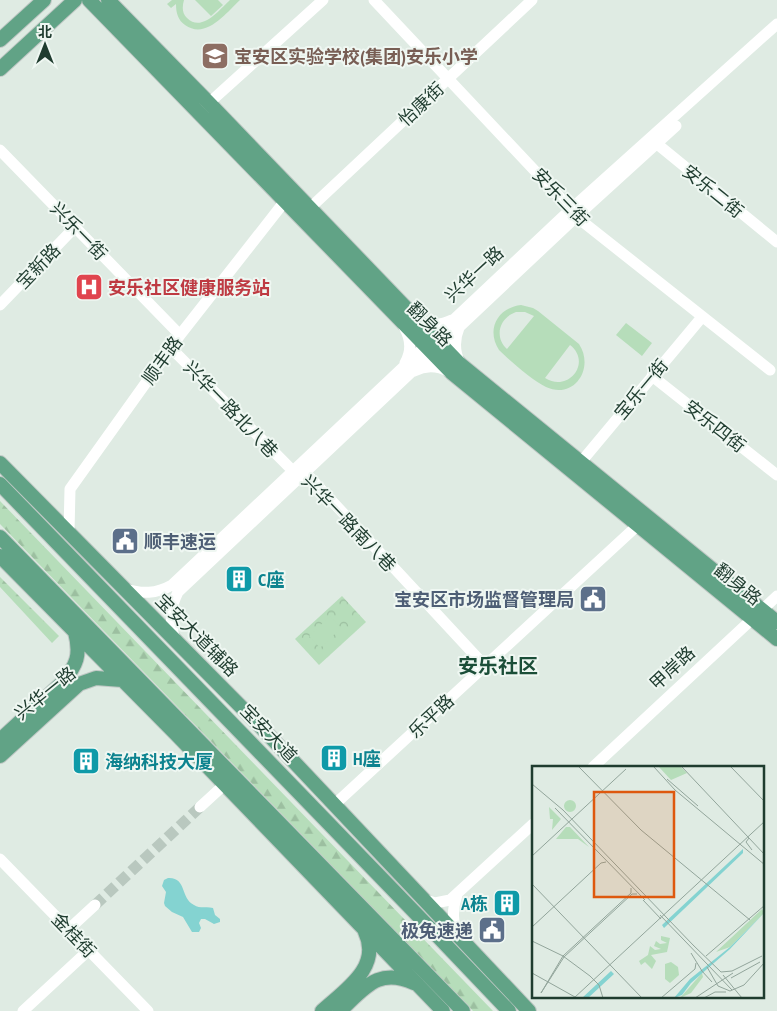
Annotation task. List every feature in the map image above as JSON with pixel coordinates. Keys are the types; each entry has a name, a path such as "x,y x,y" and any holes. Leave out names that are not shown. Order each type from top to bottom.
{"main road":[{"path":"0,40 44,0"},
{"path":"0,69 75,0"},
{"name":"翻身路","path":"89,0 286,201 463,374 638,525 757,615 777,622"},
{"name":"翻身路","path":"108,0 310,208 406,318"},
{"name":"翻身路","path":"463,374 581,462 757,615 777,639"},
{"name":"宝安大道辅路","path":"0,463 274,741 529,1011"},
{"name":"宝安大道","path":"0,484 390,886 508,1011"},
{"path":"0,537 126,675 176,734 443,1011"},
{"path":"0,556 74,631 126,675 365,911 462,1011"},
{"name":"兴华一路","path":"0,740 62,684 70,674 79,650 74,631"},
{"path":"164,652 235,713 274,741"},
{"name":"兴华一路","path":"0,756 79,684 96,678 126,675"},
{"path":"315,784 332,813 390,886"},
{"path":"280,842 365,911"},
{"path":"322,1011 365,969 370,953 369,940 362,927"},
{"path":"340,1011 366,987 384,977 402,978 417,984"}],"street":[{"path":"209,103 323,0"},
{"name":"安乐三街","path":"374,0 584,222 770,370"},
{"name":"怡康街","path":"310,208 532,0"},
{"name":"兴华一路","path":"653,141 777,24"},
{"name":"兴华一路","path":"433,346 461,313 777,31"},
{"name":"安乐二街","path":"653,141 777,242"},
{"name":"兴乐一街","path":"0,150 180,335"},
{"name":"顺丰路","path":"68,532 70,490 170,347 286,201"},
{"name":"兴华一路","path":"125,589 144,593 154,592 172,585 293,471 433,346 461,326 574,212"},
{"name":"宝新路","path":"0,304 75,227"},
{"path":"402,374 410,348 406,318 433,324 445,323 461,313"},
{"name":"宝乐一街","path":"581,462 702,316"},
{"path":"402,374 435,366 463,374 455,347 455,341 461,326"},
{"name":"兴华一路北八巷","path":"170,347 293,471"},
{"name":"兴华一路","path":"175,639 171,610 178,592 305,472 402,374"},
{"name":"安乐四街","path":"652,376 777,475"},
{"name":"兴华一路南八巷","path":"293,471 305,472 485,666"},
{"name":"乐平路","path":"334,805 638,525"},
{"name":"甲岸路","path":"594,766 777,596"},
{"path":"200,807 224,785"},
{"path":"422,898 435,903 450,900 458,895 532,825"},
{"name":"金桂街","path":"0,860 148,1011"},
{"path":"457,935 453,913 458,895"},
{"path":"69,929 96,905"},
{"path":"23,1011 89,950"}],"green space":[{"path":"172,0 184,0 183,10 185,16 193,22 199,23 216,14 230,0 240,0 215,23 208,27 193,29 181,21 176,10 176,4 171,8 167,4"},
{"path":"195,0 218,0 223,5 211,16"},
{"path":"521,305 533,308 579,344 585,363 583,372 573,385 565,389 556,390 546,387 528,376 499,350 494,335 496,321 506,310","holes":["516,312 525,312 534,316 507,349 501,339 500,328 502,323","570,345 579,359 575,374 562,382 554,382 545,378"]},
{"path":"626,323 652,343 642,356 616,335"},
{"path":"0,501 493,1011 473,1011 0,524"},
{"path":"0,577 59,636 52,643 0,587"},
{"path":"342,596 366,622 319,665 295,639"},
{"path":"330,616 341,628 320,648 309,636"}],"water":[{"path":"168,878 174,879 181,884 187,898 194,905 213,908 220,922 214,924 201,919 199,932 192,932 183,917 165,906 166,892 162,886 164,880"}],"tunnel":[{"path":"95,905 200,807"}],"place":[{"name":"宝安区实验学校(集团)安乐小学","path":"215,56"},
{"name":"安乐社区健康服务站","path":"89,287"},
{"name":"顺丰速运","path":"125,541"},
{"name":"C座","path":"239,579"},
{"name":"宝安区市场监督管理局","path":"593,599"},
{"name":"H座","path":"334,758"},
{"name":"海纳科技大厦","path":"86,761"},
{"name":"A栋","path":"507,903"},
{"name":"极兔速递","path":"492,930"}],"district":[{"name":"安乐社区","path":"498,666"}]}
